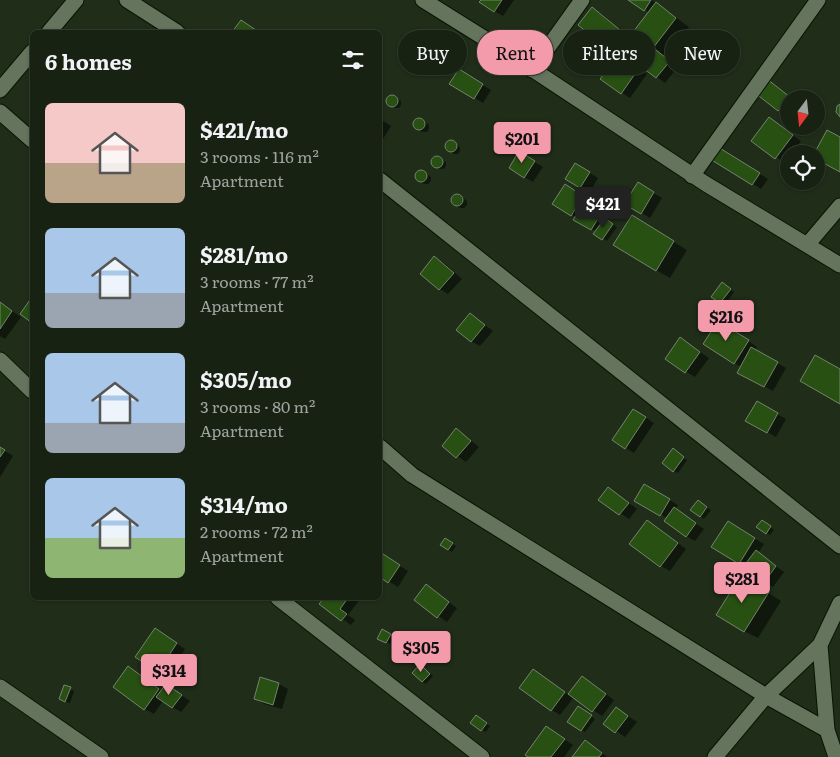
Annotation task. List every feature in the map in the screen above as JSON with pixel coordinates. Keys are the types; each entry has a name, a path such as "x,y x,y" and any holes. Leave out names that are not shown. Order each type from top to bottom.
{"street":[{"path":"51,30 76,0"},
{"path":"127,0 174,30"},
{"path":"423,0 477,35"},
{"path":"553,41 582,0"},
{"path":"692,176 818,0"},
{"path":"0,90 30,54"},
{"path":"540,75 692,176 840,265"},
{"path":"0,112 30,138"},
{"path":"382,182 840,546"},
{"path":"807,245 840,206"},
{"path":"0,360 30,389"},
{"path":"382,450 412,475 766,696 827,730"},
{"path":"281,600 482,757"},
{"path":"716,757 766,696 820,645 840,603"},
{"path":"820,645 827,730 836,757"},
{"path":"0,687 101,757"}],"building":[{"path":"481,0 502,0 494,12 479,2"},
{"path":"628,0 651,0 644,11"},
{"path":"656,2 676,18 655,45 655,30 635,30"},
{"path":"592,7 620,30 584,30 578,25"},
{"path":"241,20 256,30 234,30"},
{"path":"656,50 665,57 665,67 656,78 652,75 655,75"},
{"path":"467,74 483,84 474,99 449,84 455,75"},
{"path":"603,75 634,75 621,94 600,79"},
{"path":"767,79 781,90 780,109 778,111 755,93"},
{"path":"390,95 394,95 398,101 394,107 390,107 386,103 386,99"},
{"path":"840,104 840,117 836,112 837,106"},
{"path":"769,117 780,125 780,135 793,135 786,145 780,145 780,152 775,159 751,141"},
{"path":"417,118 421,118 425,124 421,130 417,130 413,126 413,122"},
{"path":"827,130 840,137 840,172 825,164 825,145 819,145"},
{"path":"449,140 453,140 457,146 453,152 449,152 445,148 445,144"},
{"path":"718,147 760,173 752,185 710,159"},
{"path":"519,151 535,161 524,178 509,168"},
{"path":"435,156 439,156 443,162 439,168 435,168 431,164 431,160"},
{"path":"575,163 590,172 580,188 565,179"},
{"path":"419,170 423,170 427,176 423,182 419,182 415,178 415,174"},
{"path":"638,182 654,192 641,214 624,204"},
{"path":"565,184 583,196 571,216 552,204"},
{"path":"455,194 459,194 463,200 459,206 455,206 451,202 451,198"},
{"path":"586,199 604,209 591,230 573,220"},
{"path":"632,215 674,241 656,271 613,245"},
{"path":"605,218 613,224 602,240 593,234"},
{"path":"434,256 454,273 439,290 420,274"},
{"path":"722,282 731,289 720,303 711,297"},
{"path":"30,300 30,322 20,314"},
{"path":"0,302 12,311 0,329"},
{"path":"470,313 485,325 471,342 456,330"},
{"path":"718,321 749,340 734,364 703,344"},
{"path":"680,337 700,352 685,373 665,359"},
{"path":"751,347 778,362 764,387 737,373"},
{"path":"815,355 840,369 840,404 800,381"},
{"path":"757,401 778,413 767,433 745,421"},
{"path":"633,409 646,417 625,449 612,440"},
{"path":"456,428 471,441 456,458 442,446"},
{"path":"0,447 5,450 0,457"},
{"path":"673,448 684,457 673,472 662,463"},
{"path":"644,484 670,499 660,516 634,501"},
{"path":"608,487 629,503 619,515 598,500"},
{"path":"698,500 707,507 700,517 690,510"},
{"path":"674,507 696,523 686,537 664,521"},
{"path":"647,520 678,543 660,567 629,544"},
{"path":"762,520 771,526 766,534 756,527"},
{"path":"728,521 755,538 739,564 711,547"},
{"path":"445,538 453,543 448,550 440,545"},
{"path":"756,550 776,566 764,583 743,567"},
{"path":"382,553 400,565 388,583 382,578"},
{"path":"741,575 769,592 744,632 716,615"},
{"path":"426,584 449,602 437,618 414,600"},
{"path":"322,600 347,600 340,609 347,614 341,621 319,604"},
{"path":"155,628 177,643 158,672 135,657"},
{"path":"382,629 391,634 386,643 377,639"},
{"path":"420,664 430,674 422,682 412,673"},
{"path":"128,666 159,689 144,710 113,687"},
{"path":"533,669 565,692 551,711 519,688"},
{"path":"582,676 606,694 592,712 568,694"},
{"path":"260,677 279,683 273,705 254,699"},
{"path":"166,684 182,695 172,708 156,697"},
{"path":"64,685 71,687 65,702 59,699"},
{"path":"578,706 592,715 581,731 567,722"},
{"path":"616,707 628,716 615,733 603,724"},
{"path":"476,715 487,723 481,731 470,723"},
{"path":"546,726 565,739 551,757 528,757 525,755"},
{"path":"585,740 602,753 599,757 572,757"}]}
